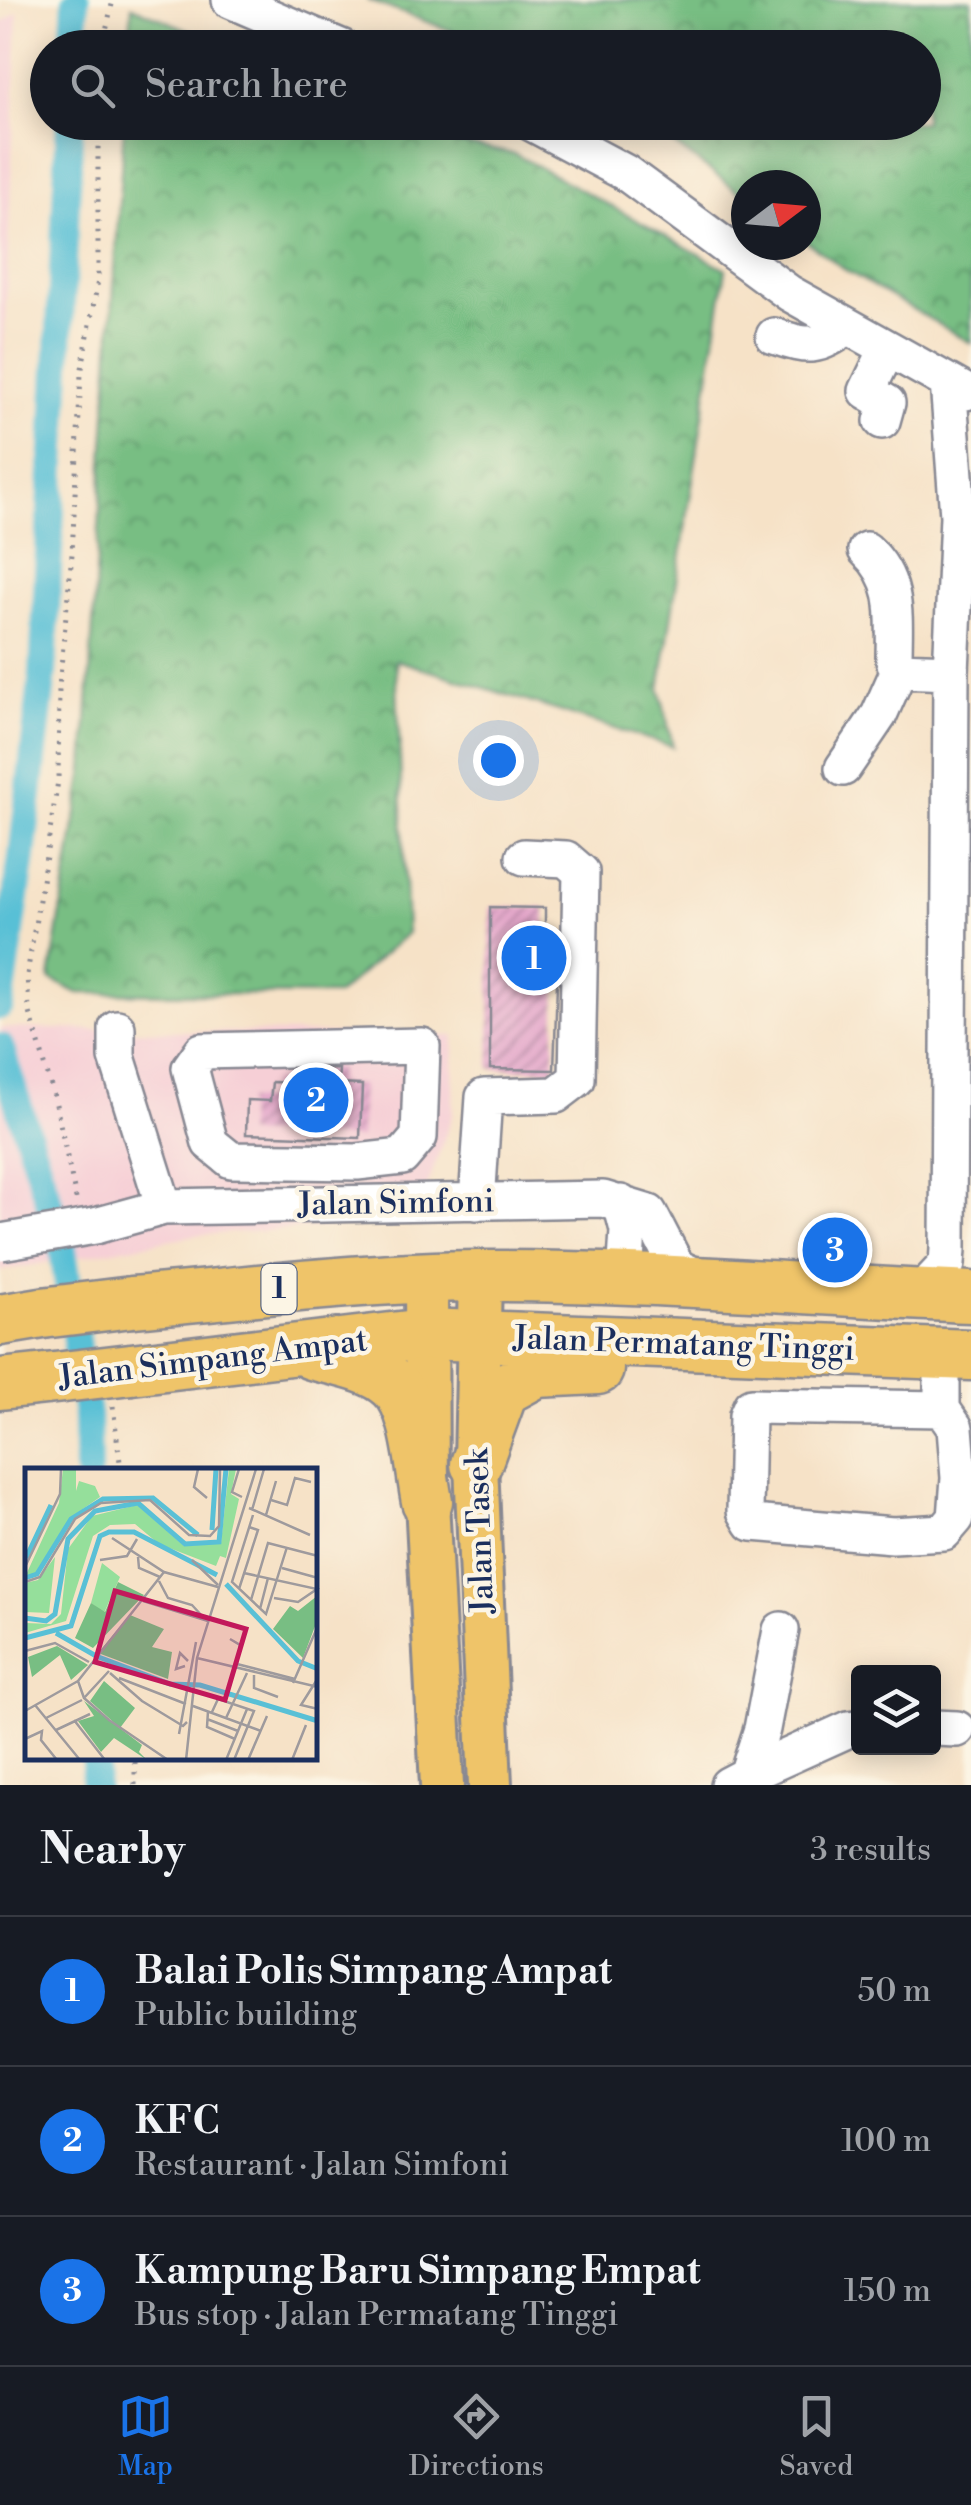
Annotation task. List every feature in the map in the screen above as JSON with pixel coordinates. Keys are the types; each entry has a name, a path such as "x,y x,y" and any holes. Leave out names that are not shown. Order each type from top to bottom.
{"highway":[{"name":"Jalan Permatang Tinggi","path":"426,1278 625,1279 714,1284 956,1256"},
{"name":"Jalan Simpang Ampat","path":"21,1317 132,1302 426,1278"},
{"path":"619,1342 625,1279"},
{"name":"Jalan Permatang Tinggi","path":"426,1334 956,1354"},
{"name":"Jalan Simpang Ampat","path":"23,1381 121,1383 298,1350 426,1334"},
{"path":"476,1464 503,1390 536,1372 708,1363 797,1349"},
{"path":"298,1350 367,1370 392,1383 408,1405 427,1501"}],"main road":[{"name":"Jalan Tasek","path":"480,1276 476,1464 490,1785"},
{"name":"Jalan Tasek","path":"426,1278 427,1501 442,1785"}],"street":[{"path":"230,0 300,30"},
{"path":"564,140 626,173 789,293 959,388 951,672 956,1256"},
{"path":"774,336 800,345 821,345 847,327"},
{"path":"882,421 886,402 867,391 888,350"},
{"path":"866,550 883,565 894,602 894,661 899,670"},
{"path":"899,670 951,672"},
{"path":"844,768 878,714 899,670"},
{"path":"477,1202 484,1096 556,1095 576,1079 581,872 566,859 524,857"},
{"path":"117,1028 117,1058 164,1207"},
{"path":"422,1046 420,1137 402,1157 358,1162 231,1160 210,1143 190,1068 202,1051 422,1046"},
{"path":"354,1204 358,1162"},
{"name":"Jalan Simfoni","path":"0,1242 86,1216 164,1207 603,1199 621,1203"},
{"path":"621,1203 628,1230 625,1279"},
{"path":"621,1203 649,1213 677,1267 714,1284"},
{"name":"Jalan Permatang Tinggi","path":"942,1408 751,1406 746,1415 745,1511 752,1522 893,1535 944,1532 956,1518 954,1428 942,1408 956,1354"},
{"path":"738,1780 762,1730 781,1630"},
{"path":"738,1780 851,1729"}],"path":[{"path":"106,30 113,0"},
{"path":"86,1216 30,1009 27,975 58,781 59,686 72,554 81,374 98,280 98,140"},
{"path":"121,1383 121,1468"}],"shaded area":[{"path":"18,12 0,447 0,24"},
{"path":"0,1028 454,1036 453,1113 415,1222 195,1235 0,1271"}],"green space":[{"path":"367,0 971,0 971,343 821,252 821,170 731,170 731,186 667,140 941,140 941,30 449,30"},
{"path":"132,6 188,30 130,30"},
{"path":"123,140 444,140 515,154 726,269 660,689 673,747 396,660 407,933 337,995 78,993 50,979 84,770"}],"building":[{"path":"490,907 545,908 545,954 558,954 554,1070 490,1069"},
{"path":"339,1069 338,1084 362,1085 360,1138 246,1134 247,1100 270,1101 272,1082 313,1083 313,1070"}],"waterway":[{"path":"74,30 76,0"},
{"path":"0,1006 43,673 69,140"},
{"path":"0,1047 62,1244 87,1415 88,1468"},
{"path":"94,1785 96,1760"}],"place":[{"name":"Balai Polis Simpang Ampat","path":"534,958"},
{"name":"KFC","path":"316,1100"},
{"name":"Kampung Baru Simpang Empat","path":"835,1250"}]}
